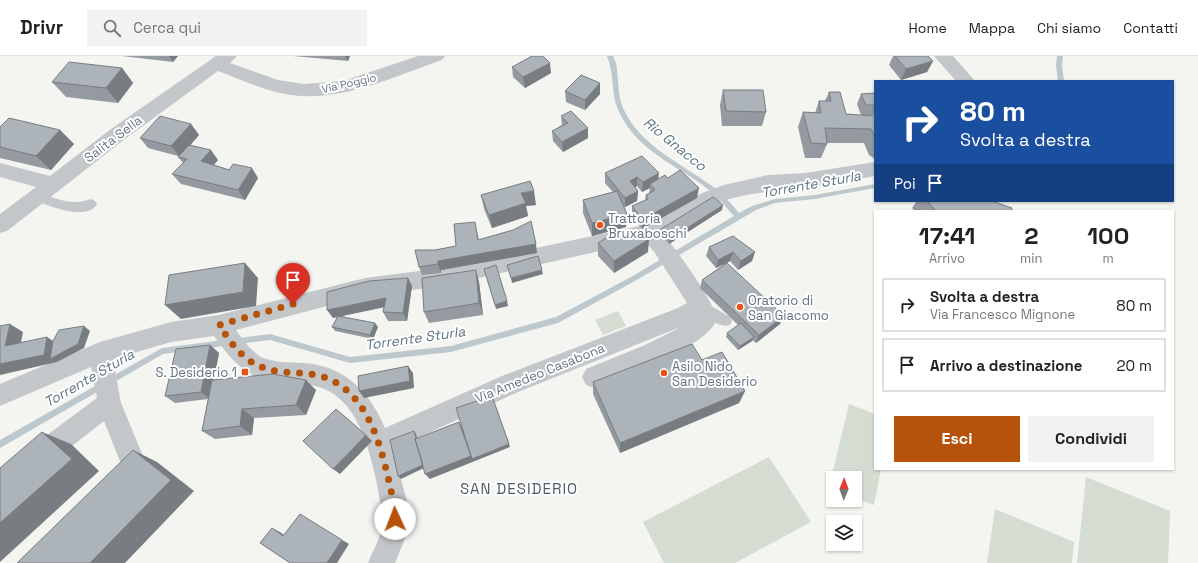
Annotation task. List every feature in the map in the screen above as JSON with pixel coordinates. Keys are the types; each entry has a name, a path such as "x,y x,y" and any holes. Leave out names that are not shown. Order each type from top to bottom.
{"street":[{"name":"Via Poggio","path":"222,60 237,71 257,81 298,90 310,90 346,86 436,56"},
{"path":"943,56 965,80"},
{"name":"Salita Sella","path":"0,225 118,134 222,60"},
{"path":"0,170 53,184"},
{"path":"0,486 105,378 171,332 227,336 365,287 443,277 655,239 717,195 768,183 805,180 874,170"},
{"name":"Via Amedeo Casabona","path":"594,377 689,335 704,322 705,314 701,306 680,272 655,239"},
{"name":"Via Amedeo Casabona","path":"379,443 510,384 686,315 701,306"},
{"path":"227,336 253,364 272,371 310,374 324,377 351,394 361,407 370,421 379,443 394,502 395,519 393,536 381,563"},
{"path":"0,395 105,378"},
{"path":"105,378 135,468 107,496"}],"lane":[{"path":"37,197 78,208 86,208 91,204"},
{"path":"701,306 725,321"}],"shaded area":[{"path":"618,311 626,326 603,335 595,320"},
{"path":"849,404 874,414 874,470 881,470 874,505 862,501 862,471 833,471"},
{"path":"769,457 811,522 735,563 664,563 643,522"},
{"path":"1086,477 1170,511 1168,563 1077,563"},
{"path":"995,509 1074,542 1072,563 987,563"}],"building":[{"path":"532,56 543,56 550,63 523,77 512,67"},
{"path":"895,56 928,56 933,61 906,69"},
{"path":"69,62 122,68 106,88 52,82"},
{"path":"581,75 600,83 585,100 565,91"},
{"path":"723,90 763,90 766,112 726,111"},
{"path":"829,92 840,92 846,114 874,116 874,136 871,129 825,128 827,144 811,143 803,112 821,113 819,101 831,101"},
{"path":"874,93 874,105 866,105 861,94"},
{"path":"571,111 588,128 562,142 552,131 568,123 561,116"},
{"path":"160,116 191,124 171,146 140,138"},
{"path":"9,118 60,130 36,156 0,147 0,127"},
{"path":"189,145 211,150 201,161 229,170 233,164 252,168 238,190 172,174 187,159 178,157"},
{"path":"642,156 659,173 643,182 637,177 630,181 638,191 625,198 605,173"},
{"path":"680,170 699,188 642,220 632,206 648,199 646,195 655,190 650,184 665,175 668,178"},
{"path":"530,181 534,191 521,193 526,203 489,215 481,195"},
{"path":"617,191 627,214 592,223 583,200"},
{"path":"713,197 723,205 670,239 661,229"},
{"path":"928,202 995,202 1012,208 1011,210 935,210"},
{"path":"531,221 536,244 438,261 438,264 419,267 415,250 435,250 456,246 454,224 475,222 478,240 513,230"},
{"path":"639,229 649,239 614,261 598,243 619,230 625,237"},
{"path":"733,236 755,252 741,261 733,252 718,260 709,247"},
{"path":"538,256 542,270 511,278 507,265"},
{"path":"245,263 243,292 165,305 169,275"},
{"name":"Oratorio di San Giacomo","path":"727,263 784,316 759,335 702,280"},
{"path":"496,265 507,301 495,305 484,269"},
{"path":"476,270 479,303 424,312 422,278"},
{"path":"408,278 403,313 383,312 386,298 327,310 327,292 369,281"},
{"path":"338,316 375,323 370,335 332,327"},
{"path":"741,323 754,337 740,346 727,333"},
{"path":"10,324 5,346 47,337 44,355 0,364 0,326"},
{"path":"84,326 78,344 50,359 53,341 59,330"},
{"path":"692,344 702,360 722,352 745,391 620,443 593,382"},
{"path":"210,345 201,392 165,396 176,349"},
{"path":"408,366 410,381 359,391 358,376"},
{"path":"273,374 306,380 296,405 242,409 240,426 202,431 212,380"},
{"path":"492,396 509,444 472,459 456,408"},
{"path":"336,409 366,435 333,469 303,441"},
{"path":"459,422 471,456 425,474 415,439"},
{"path":"414,431 423,465 398,476 390,440"},
{"path":"42,432 72,459 0,523 0,468"},
{"path":"133,450 171,480 90,563 17,563"},
{"path":"300,514 342,540 327,563 290,563 260,543 272,528 283,536"}],"waterway":[{"name":"Rio Gnacco","path":"610,56 615,69 618,101 627,121 637,133 662,155 716,192 739,217"},
{"name":"Torrente Sturla","path":"1060,56 1059,65 1061,80"},
{"name":"Torrente Sturla","path":"739,217 754,208 775,201 815,197 874,186"},
{"name":"Torrente Sturla","path":"0,444 162,351 270,337 350,360 451,349 558,320 633,279 739,217"}],"place":[{"name":"Trattoria Bruxaboschi","path":"600,225"},
{"name":"Oratorio di San Giacomo","path":"740,307"},
{"name":"S. Desiderio 1","path":"245,372"},
{"name":"Asilo Nido San Desiderio","path":"664,373"}],"district":[{"name":"SAN DESIDERIO","path":"519,488"}],"route":[{"path":"293,304 219,325 238,351 253,364 272,371 310,374 324,377 351,394 370,421 379,443 394,502 395,519"}]}
